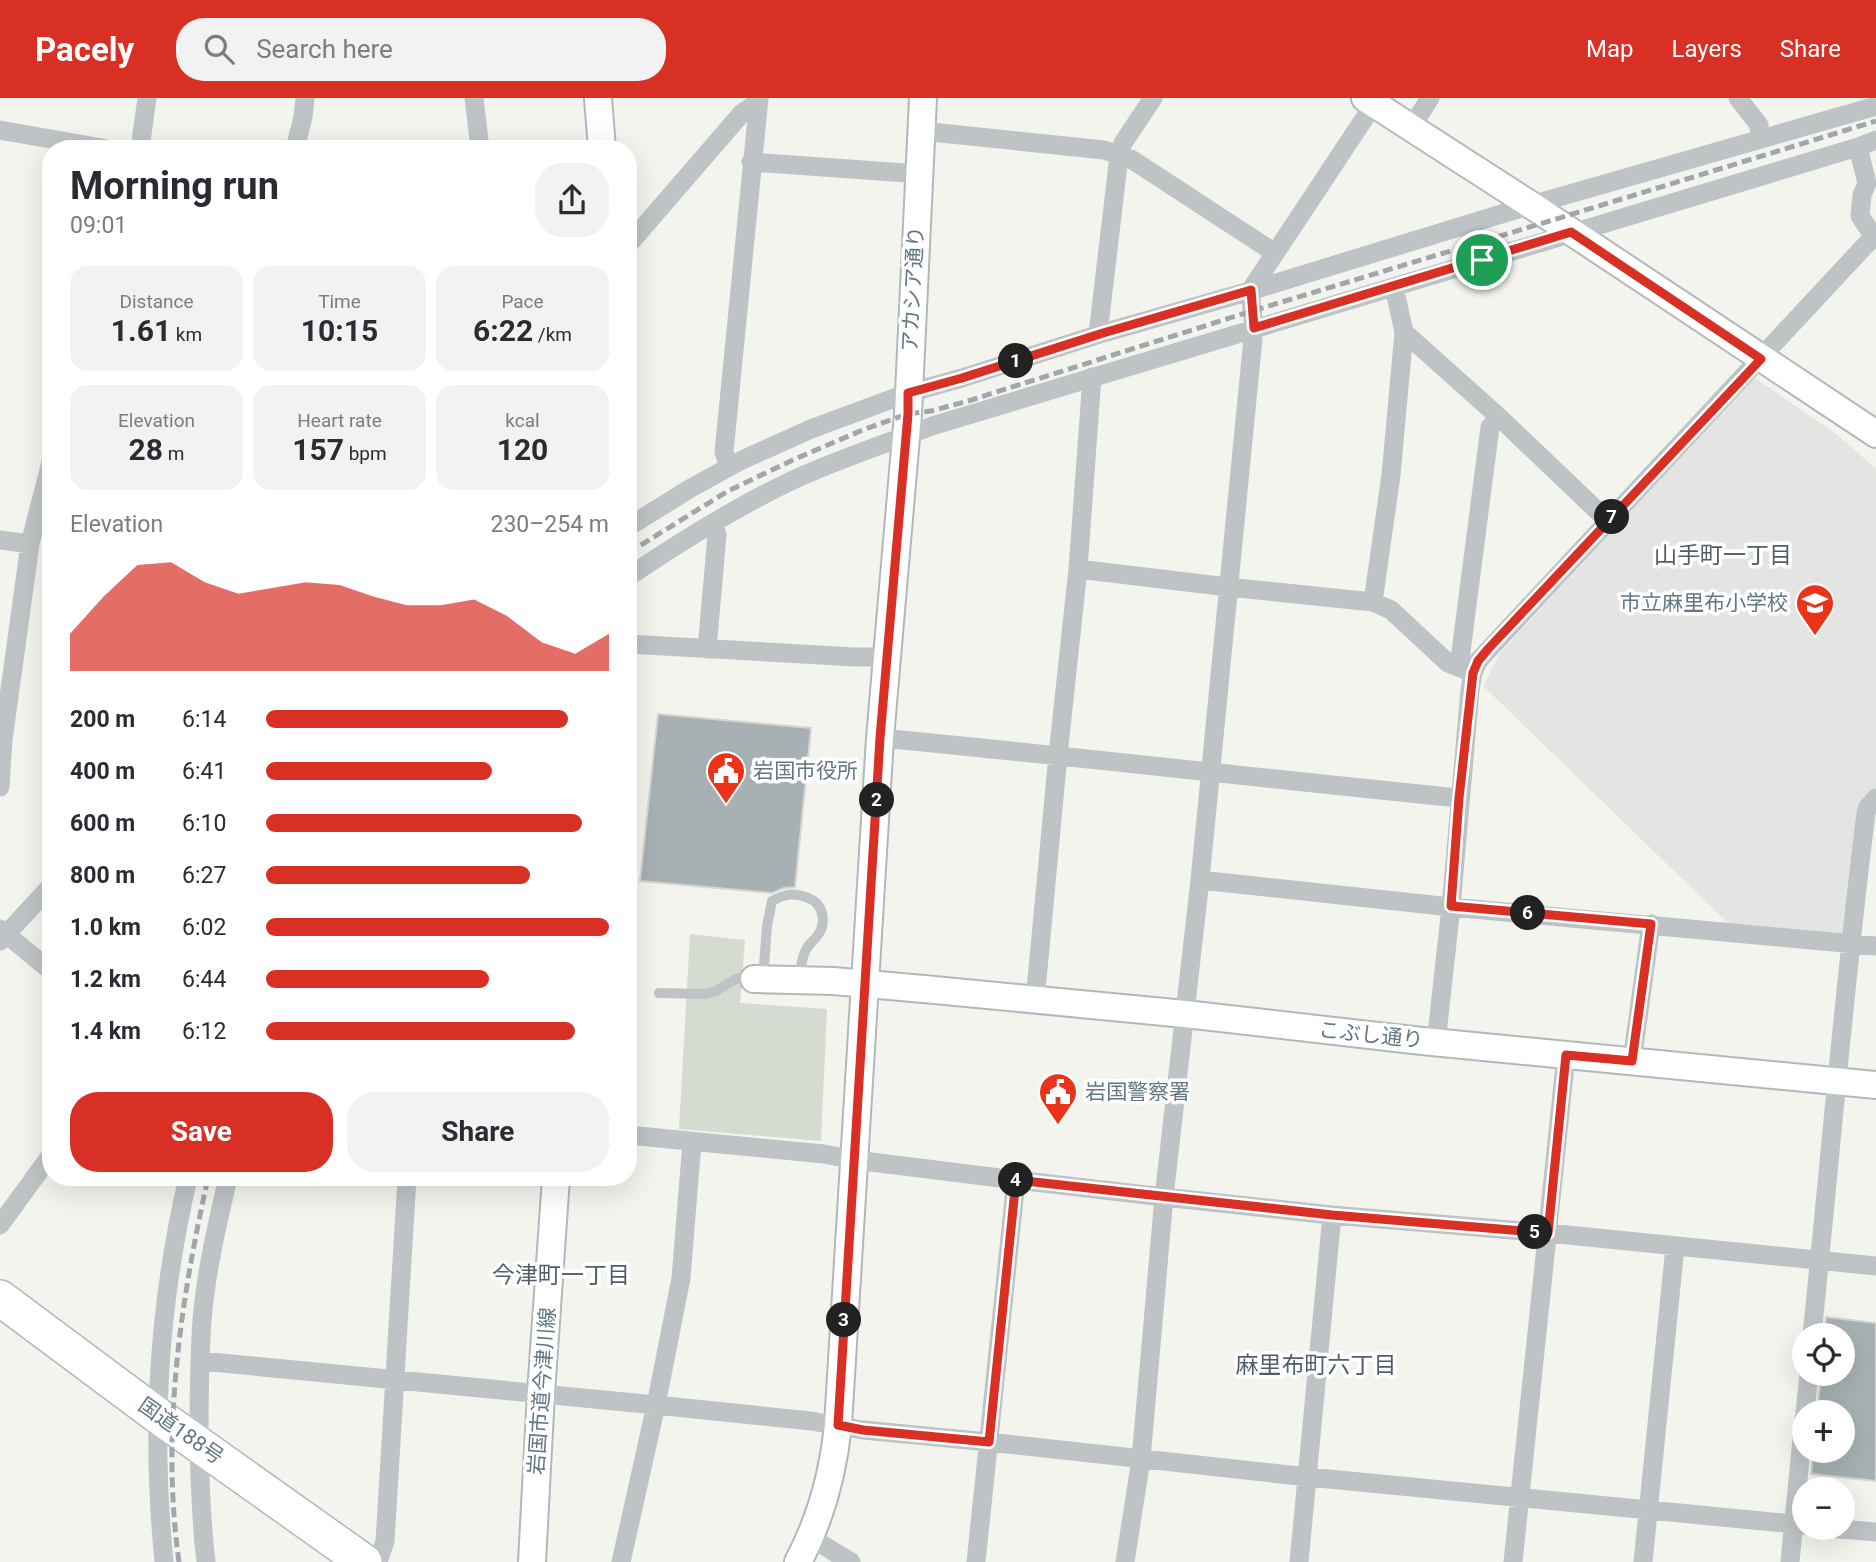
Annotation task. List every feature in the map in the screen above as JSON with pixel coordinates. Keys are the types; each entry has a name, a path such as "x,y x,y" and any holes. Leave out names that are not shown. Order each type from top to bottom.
{"highway":[{"name":"国道188号","path":"0,1298 157,1415 364,1562"}],"street":[{"path":"141,140 147,98"},
{"path":"297,140 305,98"},
{"path":"474,98 479,140"},
{"path":"598,98 601,140"},
{"name":"アカシア通り","path":"798,1562 811,1538 826,1494 838,1425 880,738 906,436 923,98"},
{"path":"1098,334 1119,156 1123,143 1153,98"},
{"path":"1411,128 1430,98"},
{"path":"1738,98 1759,125 1760,139"},
{"path":"729,467 724,452 758,100"},
{"path":"637,234 742,113 758,100"},
{"path":"1125,1562 1141,1459 1164,1198 1200,880 1254,328 1251,290 1370,101 1876,434"},
{"path":"637,521 729,467 811,429 908,393 1531,205 1876,106"},
{"path":"0,130 57,140"},
{"path":"921,131 1104,150 1131,159 1275,253"},
{"path":"637,571 714,523 792,481 932,426 1867,144 1867,183 1862,195 1860,216 1875,238 1478,661 1466,670"},
{"path":"751,162 920,174"},
{"path":"1373,602 1391,475 1404,332 1394,287"},
{"path":"1404,332 1499,417 1608,521"},
{"path":"1035,1000 1078,569 1092,377"},
{"path":"1436,1043 1451,906 1466,670 1490,427 1499,417"},
{"path":"0,787 3,740 30,544 42,510"},
{"path":"707,649 717,535 714,523"},
{"path":"0,540 30,544"},
{"path":"1078,569 1373,602 1391,610 1448,663 1466,670"},
{"path":"637,644 887,657"},
{"path":"880,738 1459,798"},
{"path":"1813,1323 1866,813 1876,798"},
{"path":"1200,880 1876,946"},
{"path":"42,895 2,935 42,964"},
{"path":"1632,1061 1651,924"},
{"name":"こぶし通り","path":"758,979 800,979 1185,1014 1436,1043 1876,1085"},
{"path":"1513,1562 1566,1055"},
{"path":"637,1136 824,1154 1164,1198 1876,1266"},
{"path":"621,1562 681,1278 692,1142"},
{"path":"0,1225 42,1167"},
{"path":"976,1562 1016,1180"},
{"path":"164,1562 158,1487 159,1367 165,1300 186,1186"},
{"path":"206,1562 199,1444 202,1321 208,1275 226,1186"},
{"path":"378,1562 385,1541 407,1186"},
{"name":"岩国市道今津川線","path":"532,1562 555,1186"},
{"path":"1299,1562 1332,1215"},
{"path":"1643,1562 1675,1247"},
{"path":"201,1361 541,1393 1308,1477 1792,1524"},
{"path":"1855,1530 1876,1532"},
{"path":"811,1538 851,1562"},
{"path":"1790,1562 1795,1540"}],"lane":[{"path":"659,993 704,994 714,992 738,978 758,979 772,901 785,894 811,899 822,909 821,927 818,935 806,948 800,979"}],"shaded area":[{"path":"1754,377 1840,437 1876,469 1876,789 1844,937 1730,925 1483,686 1501,652"},
{"path":"690,934 745,940 740,1003 827,1009 821,1141 679,1129"}],"building":[{"name":"岩国市役所","path":"658,714 811,728 795,887 772,893 640,881"},
{"path":"1826,1317 1876,1323 1876,1481 1811,1474 1812,1463 1855,1463 1855,1400 1818,1400 1820,1386 1855,1386 1855,1323 1825,1323"}],"railway":[{"path":"637,547 728,491 865,429 908,414 968,401 1252,311 1876,121"},
{"path":"179,1562 172,1466 176,1369 189,1273 206,1186"}],"place":[{"name":"市立麻里布小学校","path":"1815,637"},
{"name":"岩国市役所","path":"726,805"},
{"name":"岩国警察署","path":"1058,1126"}],"district":[{"name":"山手町一丁目","path":"1723,555"},
{"name":"今津町一丁目","path":"561,1275"},
{"name":"麻里布町六丁目","path":"1316,1365"}],"route":[{"path":"1571,232 1761,359 1488,649 1478,661 1473,673 1459,798 1451,906 1651,924 1632,1061 1566,1055 1548,1233 1332,1215 1016,1180 989,1442 863,1430 838,1425 880,738 908,393 1251,290 1254,328 1482,260 1571,232"}]}
